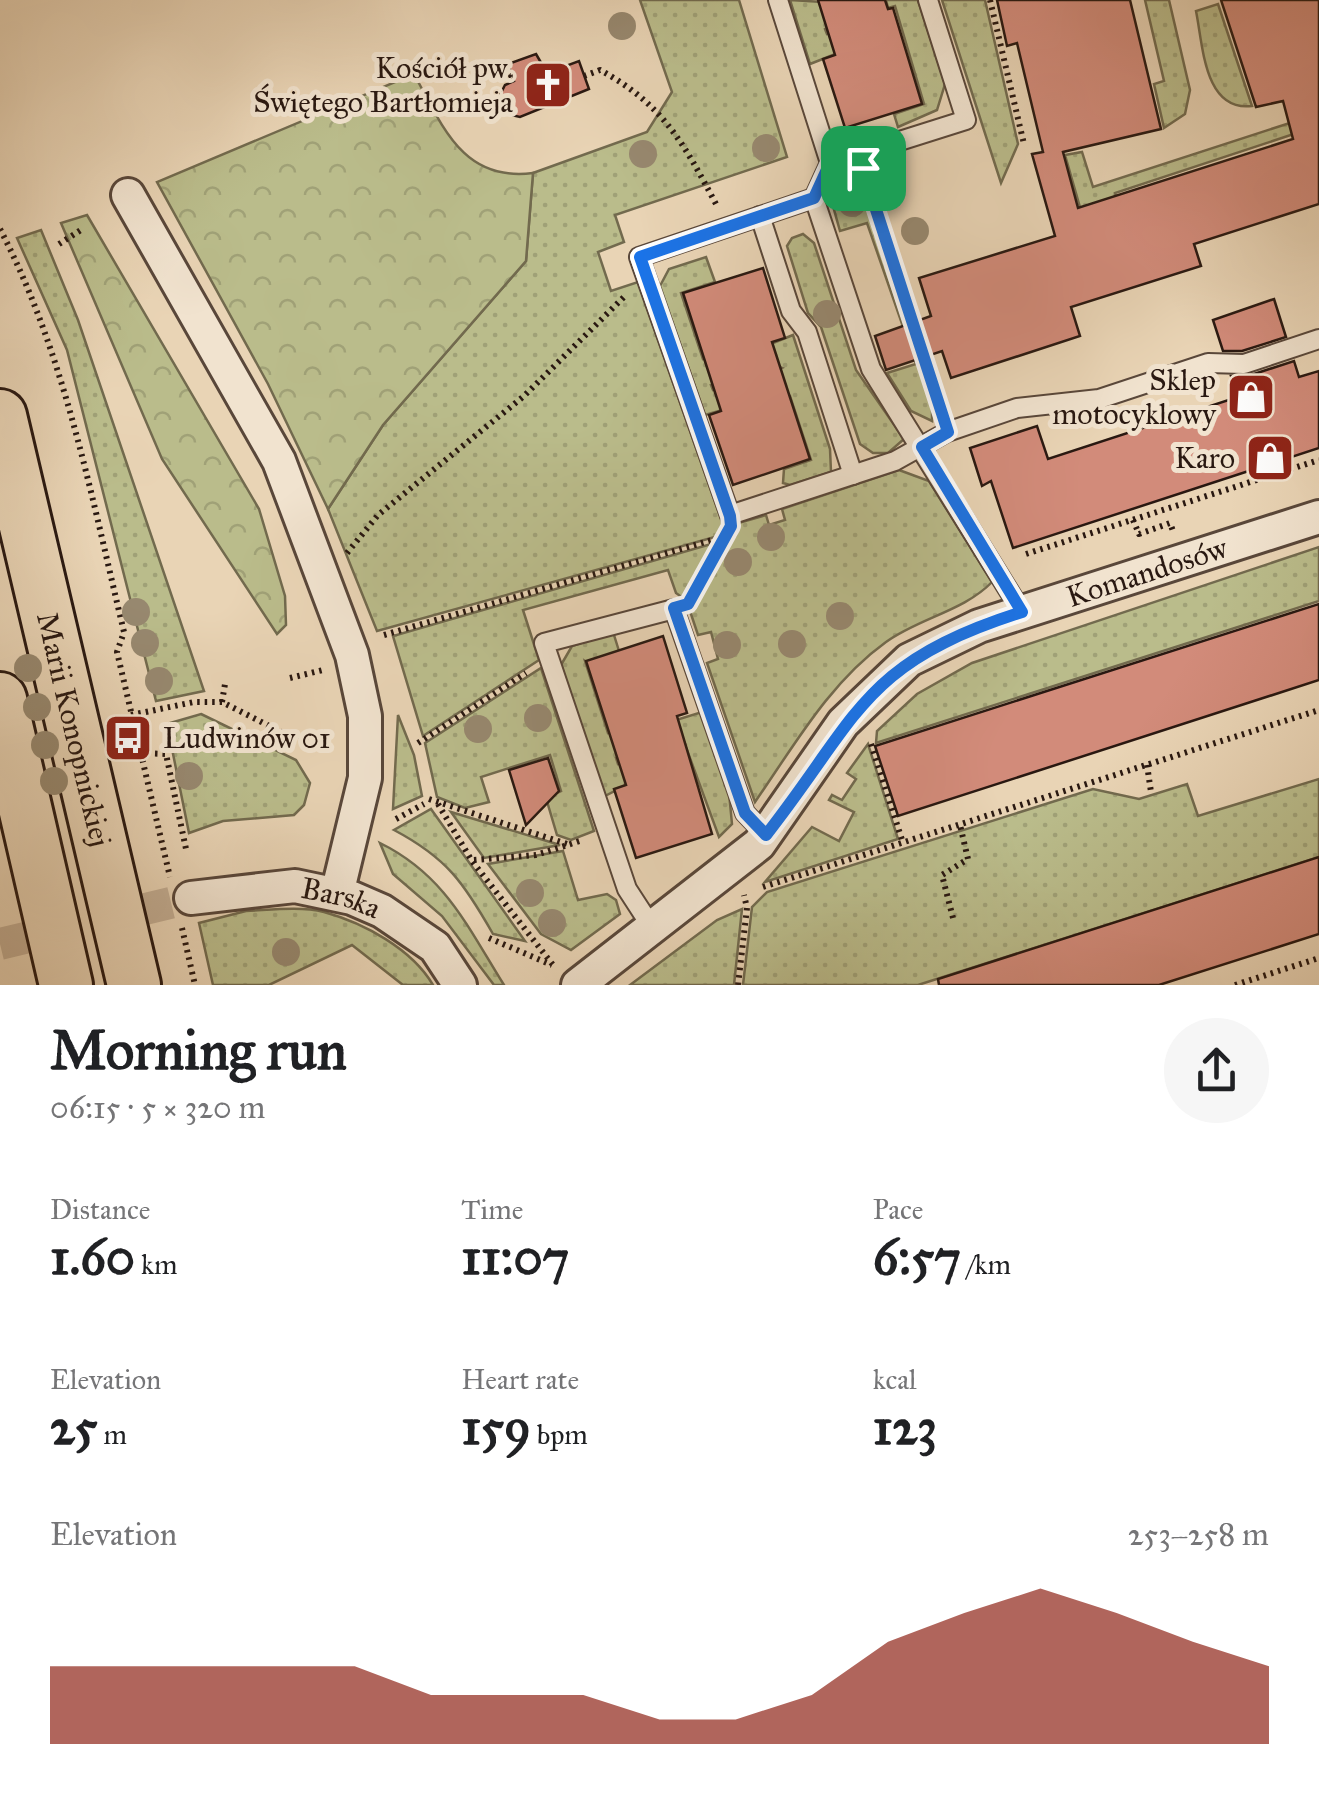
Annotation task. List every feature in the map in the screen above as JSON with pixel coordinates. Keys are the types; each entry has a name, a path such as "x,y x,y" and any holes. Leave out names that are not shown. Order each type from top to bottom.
{"main road":[{"name":"Marii Konopnickiej","path":"0,416 134,985"},
{"path":"0,699 66,985"}],"street":[{"path":"128,196 279,461 352,655 366,716 365,778 337,894"},
{"name":"Komandosów","path":"578,985 736,866 766,835 843,724 889,675 955,636 1319,517"},
{"name":"Barska","path":"182,904 294,886 337,894 382,910 435,948 460,985"}],"lane":[{"path":"778,0 830,163 814,198 870,368 1022,612"},
{"path":"830,163 966,120 928,0"},
{"path":"814,198 640,257 730,516 895,462 948,432 1018,408 1099,399 1208,364 1244,364 1319,339"},
{"path":"760,216 791,311 806,332 854,475"},
{"path":"653,928 626,889 544,644 674,608 745,813 766,835"}],"path":[{"path":"990,0 1024,144"},
{"path":"584,76 600,70 621,82 676,130 728,227"},
{"path":"858,154 948,432"},
{"path":"0,228 51,350 68,403 124,632 117,652 182,904 195,985"},
{"path":"59,244 84,228"},
{"path":"324,581 378,516 524,396 592,324 646,278"},
{"path":"1026,554 1319,460"},
{"path":"674,608 688,604 725,537 730,516"},
{"path":"1133,520 1139,534 1170,524"},
{"path":"384,635 725,537"},
{"path":"418,743 549,658"},
{"path":"222,702 225,684"},
{"path":"131,715 194,702 222,702 289,736"},
{"path":"738,985 748,908 743,893 1319,710"},
{"path":"868,733 903,844"},
{"path":"300,736 322,749"},
{"path":"140,753 166,754 186,849"},
{"path":"1147,766 1151,792"},
{"path":"396,819 427,801 570,844"},
{"path":"438,804 472,860 554,965 489,938"},
{"path":"953,918 942,875 968,858 960,825"},
{"path":"472,860 536,855 608,832"},
{"path":"1234,985 1319,958"}],"green space":[{"path":"640,0 739,0 787,157 615,215 624,242 598,252 611,291 638,282 724,528 722,535 377,631 328,509 383,425 526,261 533,173 647,132 672,92"},
{"path":"790,0 823,2 830,26 825,29 827,34 832,33 838,53 810,64"},
{"path":"886,0 918,0 945,84 937,110 898,127 894,114 924,104 895,6 888,8"},
{"path":"942,0 985,0 1018,144 1001,183"},
{"path":"1145,0 1169,0 1190,90 1185,114 1164,128 1154,84 1164,81"},
{"path":"1218,4 1252,106 1236,105 1224,98 1209,74 1196,11"},
{"path":"414,74 446,131 472,160 509,174 533,173 526,261 383,425 328,509 268,384 157,182"},
{"path":"1299,120 1303,131 1115,193 1131,244 1094,256 1065,155 1082,152 1093,187"},
{"path":"859,169 932,398 932,421 911,411 887,373 916,364 867,223 840,231 831,199 838,181"},
{"path":"87,215 259,509 285,596 286,625 277,634 162,459 61,223"},
{"path":"41,230 78,320 204,691 156,701 67,350 17,238"},
{"path":"803,234 814,243 856,370 904,439 888,453 873,453 860,444 821,327 808,313 787,246 792,238"},
{"path":"706,257 715,282 681,293 703,359 710,358 718,383 711,385 713,390 719,388 726,409 705,415 660,286 669,269"},
{"path":"793,335 830,449 831,472 790,485 783,483 784,469 811,460 790,396 785,396 776,371 782,368 774,365 768,345"},
{"path":"899,470 929,481 992,582 968,600 899,634 866,658 814,716 755,802 707,663 718,659 711,632 698,635 689,608 735,524 766,515 769,525 785,520 782,509"},
{"path":"718,542 687,601 676,593 668,570 523,610 539,660 423,736 393,636"},
{"path":"1319,547 1319,601 876,743 877,731 917,694 972,663"},
{"path":"614,635 619,651 592,665 585,661 608,733 614,732 621,757 616,758 618,764 624,763 630,783 603,797 561,665 572,646"},
{"path":"541,668 594,831 571,840 557,835 546,798 561,791 550,755 481,777 489,802 465,808 437,797 425,743"},
{"path":"702,712 729,793 732,824 719,837 676,720"},
{"path":"201,714 296,760 310,783 304,805 294,815 223,821 189,833 167,724"},
{"path":"398,715 414,755 422,796 393,809"},
{"path":"868,744 898,839 765,882 812,827 839,841 854,812 829,800 832,795 842,800 856,779 847,773"},
{"path":"1319,779 1319,857 918,985 743,985 752,907 767,892 1093,789 1139,799 1187,784 1198,816"},
{"path":"431,809 525,941 493,934 452,873 428,851 394,830"},
{"path":"451,812 560,845 484,858"},
{"path":"380,843 422,870 438,886 504,985 494,985 442,916 393,874"},
{"path":"563,851 578,900 607,894 616,900 620,914 571,950 541,934 488,864"},
{"path":"742,909 734,985 630,985 717,920"},
{"path":"315,910 355,923 400,949 433,985 403,985 352,945 269,985 213,985 199,923 246,911"}],"building":[{"path":"818,0 885,0 888,9 893,8 922,104 845,128 823,59 835,55"},
{"path":"997,0 1130,0 1161,129 1063,152 1078,208 1293,139 1283,101 1256,107 1221,0 1319,0 1319,204 1194,244 1201,266 1071,307 1080,336 951,378 942,351 886,370 875,336 931,316 919,278 1055,236 1032,154 1043,152 1017,43 1007,46"},
{"name":"Kościół pw. Świętego Bartłomieja","path":"536,54 547,73 579,61 589,89 520,117 507,114 498,99 505,85 514,81 508,64"},
{"path":"763,268 785,338 772,342 810,459 733,485 709,415 721,411 683,293"},
{"path":"1274,299 1286,337 1242,351 1223,351 1213,320"},
{"path":"1294,361 1299,377 1319,371 1319,448 1013,548 991,481 982,486 970,448 1037,426 1048,459 1238,397 1231,376 1248,376"},
{"path":"1319,604 1319,680 898,816 875,746"},
{"path":"663,636 687,713 677,716 712,834 636,858 614,789 626,785 586,661"},
{"path":"548,758 559,791 526,825 509,770"},
{"path":"1319,857 1319,934 1159,985 939,985 938,979"}],"tunnel":[{"path":"0,944 191,898"}],"place":[{"name":"Kościół pw. Świętego Bartłomieja","path":"548,85"},
{"name":"Sklep motocyklowy","path":"1251,397"},
{"name":"Karo","path":"1270,458"},
{"name":"Ludwinów 01","path":"128,738"}],"route":[{"path":"858,154 863,168 948,432 922,447 1022,612 932,646 889,675 843,724 766,835 745,813 674,608 688,604 731,526 640,257 814,198 830,163 858,154"}]}
